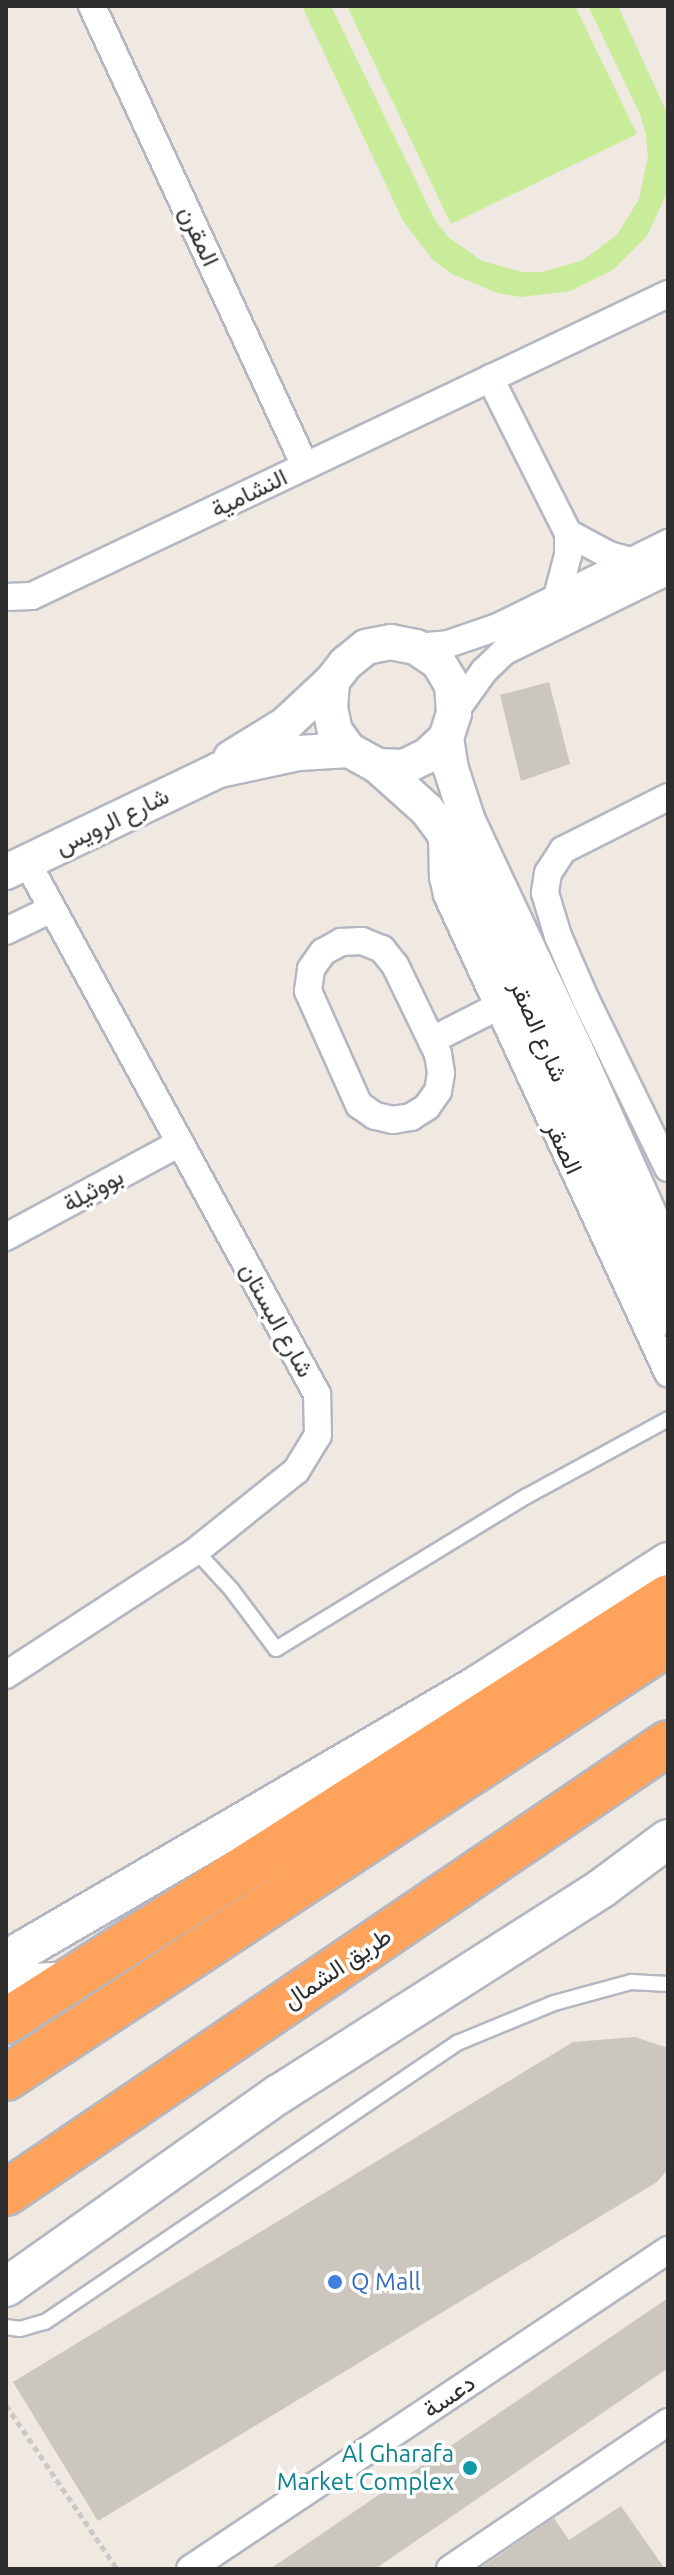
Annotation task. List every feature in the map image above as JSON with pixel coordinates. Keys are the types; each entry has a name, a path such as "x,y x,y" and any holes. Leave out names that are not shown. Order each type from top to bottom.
{"highway":[{"path":"6,2021 668,1597"},
{"path":"6,2078 668,1643"},
{"name":"طريق الشمال","path":"6,2193 668,1743"}],"main road":[{"path":"6,1960 478,1685 668,1562"},
{"path":"6,2287 279,2094 602,1888 668,1839"},
{"path":"602,1888 668,1860"},
{"path":"6,1991 34,1983 70,1981"}],"street":[{"name":"المقرن","path":"92,6 305,466"},
{"name":"النشامية","path":"6,597 32,596 668,294"},
{"path":"490,378 568,533 568,555 557,597"},
{"path":"568,533 609,555 632,561"},
{"path":"668,543 469,637 448,644 416,647 391,642 366,647 346,663 332,681 330,708 335,731 363,758 404,767 427,756 484,671 505,651 668,571"},
{"path":"416,647 438,662 452,685 450,725"},
{"name":"شارع الرويس","path":"219,770 231,757 286,724 332,681"},
{"name":"شارع الصقر","path":"450,725 451,769 468,821 668,1256"},
{"name":"شارع الرويس","path":"16,867 219,770 299,753 363,758"},
{"name":"شارع الصقر","path":"363,758 427,810 442,830 505,957 668,1318"},
{"path":"668,797 563,850 548,873 545,893 558,936 586,1000 668,1168"},
{"name":"الصقر","path":"442,830 443,877 447,895 668,1373"},
{"name":"شارع البستان","path":"6,1675 196,1551 296,1471 318,1435 317,1394 52,909 16,867"},
{"path":"6,931 52,909"},
{"path":"362,941 382,949 395,965 432,1040 441,1073 438,1091 427,1107 411,1117 393,1120 375,1116 359,1105 349,1089 314,1010 308,991 311,969 323,952 341,942 362,941"},
{"path":"432,1040 499,1006"},
{"name":"بووثيلة","path":"6,1237 180,1143"},
{"name":"دعسة","path":"190,2569 668,2250"},
{"path":"450,2569 668,2422"}],"lane":[{"path":"196,1551 231,1589 276,1649 527,1496 668,1419"},
{"path":"6,2327 20,2329 45,2322 457,2043 554,2003 631,1982 668,1984"}],"path":[{"path":"6,2405 117,2569"}],"green space":[{"path":"302,6 331,6 435,220 448,237 482,261 522,272 543,272 583,260 617,235 639,199 648,157 646,135 640,114 588,6 618,6 668,115 668,191 647,236 613,270 570,291 521,297 497,293 452,274 433,260 403,221"},
{"path":"347,6 575,6 637,134 451,224"}],"building":[{"path":"549,682 570,764 521,781 500,695"},
{"name":"Q Mall","path":"635,2037 668,2048 668,2169 657,2182 98,2521 13,2382 573,2042"},
{"name":"Al Gharafa Market Complex","path":"668,2298 668,2368 375,2569 270,2569"},
{"path":"621,2506 665,2569 479,2569 554,2518 569,2540"}],"place":[{"name":"Q Mall","path":"335,2282"},
{"name":"Al Gharafa Market Complex","path":"470,2468"}]}
